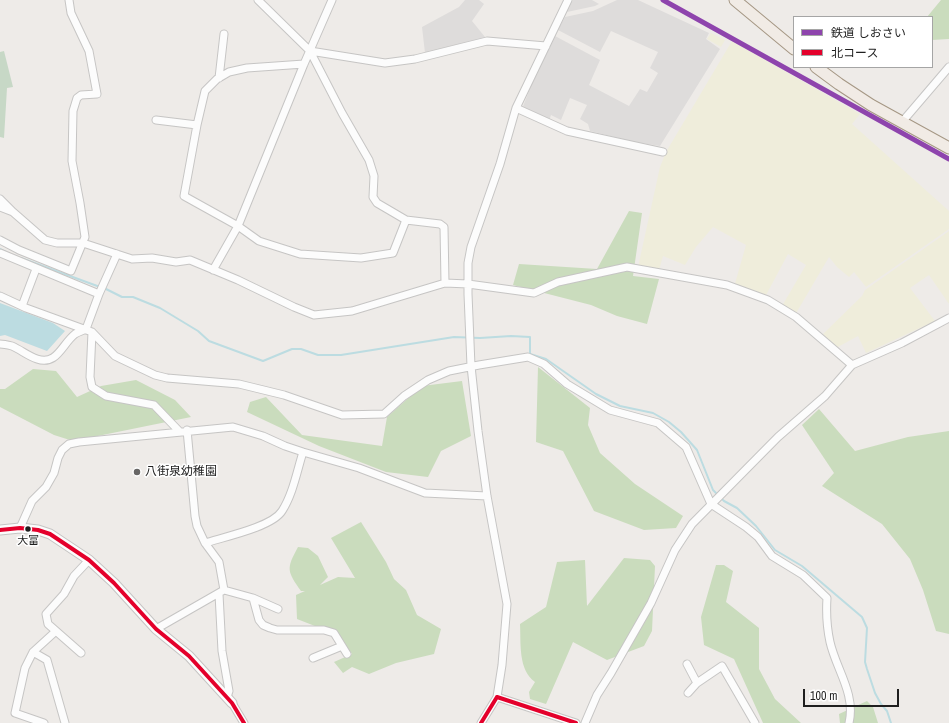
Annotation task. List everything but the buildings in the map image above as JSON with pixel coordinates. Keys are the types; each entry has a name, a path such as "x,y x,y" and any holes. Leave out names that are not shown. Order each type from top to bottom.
{"main road":[{"path":"735,0 793,48"},
{"path":"817,68 871,105 949,148"}],"street":[{"path":"0,240 19,250 72,271 85,237 72,161 73,111 77,98 81,95 97,94 89,51 71,13 69,0"},
{"path":"258,0 310,51 342,113 369,160 374,176 373,197 377,203 406,220 440,224 444,227 445,283"},
{"path":"213,270 238,226 304,64 332,0"},
{"path":"481,723 497,697 502,665 507,604 487,496 478,431 471,366 468,263 471,247 500,164 516,108 568,0"},
{"path":"219,78 224,34"},
{"path":"310,51 385,63 416,59 487,41 546,46"},
{"path":"304,64 247,68 229,72 219,78 204,91 184,196 238,226 259,241 300,254 361,258 393,253 406,220"},
{"path":"902,122 949,66"},
{"path":"516,108 566,131 663,152"},
{"path":"156,120 197,125"},
{"path":"0,198 33,231 45,240 57,243 83,243 132,259 152,258 176,262 190,260 314,315 352,311 445,283 468,284 534,293 558,282 627,267 727,285 768,300 796,317 852,365"},
{"path":"0,207 13,212"},
{"path":"0,253 99,294"},
{"path":"117,254 99,294 89,331 90,377 92,387 106,396 154,405 179,431"},
{"path":"22,306 36,269"},
{"path":"0,296 22,306 89,331 115,356 155,375 167,378 239,384 284,395 342,415 384,414 404,396 428,380 449,371 528,357 544,364 567,384 610,410 658,423 686,447 711,504 746,527 758,537 772,556 803,575 827,598 826,610 830,642 850,697 852,709 849,723"},
{"path":"585,723 597,695 612,673 651,603 675,550 692,524 778,437 825,396 852,365 902,343 949,318"},
{"path":"0,344 12,346 35,359 42,361 50,360 55,357 76,334 89,331"},
{"path":"20,528 32,501 46,487 54,473 62,450 69,444 234,426 263,436 285,446 359,468 425,493 487,496"},
{"path":"187,430 197,526 219,562 222,651 229,691 229,700"},
{"path":"206,543 261,526 272,521 282,512 303,452"},
{"path":"0,530 20,528 38,530 50,534 89,560 114,583 156,629 189,656 229,700 244,723"},
{"path":"81,653 48,624 46,614 64,594 74,576 89,560"},
{"path":"156,629 221,592 253,598 278,609"},
{"path":"253,598 259,620 263,625 278,630 324,630 334,633 347,654"},
{"path":"44,723 15,713 25,668 33,652 56,631"},
{"path":"313,658 342,646"},
{"path":"33,652 47,660 65,723"},
{"path":"687,664 697,683"},
{"path":"688,693 697,683 722,666 755,723"},
{"path":"497,697 576,723"}],"shaded area":[{"path":"465,0 479,0 484,4 472,21 485,37 425,53 422,27 459,7"},
{"path":"573,0 592,0 599,4 567,12"},
{"path":"617,0 638,0 709,33 706,39 720,49 660,146 635,142 590,131 588,124 580,119 587,105 570,98 561,120 551,115 549,121 522,109 538,68 555,36 600,60 589,85 629,106 640,89 647,92 658,73 650,68 658,52 611,31 600,52 558,30 565,17 593,11"},
{"path":"711,33 725,40 721,47 707,39"},
{"path":"732,41 860,114 852,124 949,211 949,229 866,287 854,272 849,277 837,267 829,257 795,315 782,306 806,265 788,254 765,297 734,287 746,245 713,227 696,247 685,265 663,256 659,270 638,267 660,167 666,152"},
{"path":"949,231 949,304 929,275 910,288 935,321 866,353 858,336 836,348 823,334 862,296 865,290"}],"green space":[{"path":"941,0 949,0 949,39 933,40 933,16 928,16"},
{"path":"4,51 13,87 7,88 4,138 0,137 0,52"},
{"path":"629,211 642,213 633,276 659,279 647,324 617,316 591,305 513,285 519,264 597,269"},
{"path":"538,367 590,408 588,425 600,453 635,484 683,516 676,528 644,530 594,511 563,451 536,442"},
{"path":"33,369 56,371 77,397 101,386 136,380 175,400 191,417 73,441 54,435 0,407 0,389 5,389"},
{"path":"462,381 471,436 441,451 428,477 386,472 319,446 247,412 250,402 266,397 302,435 382,446 387,417 422,386"},
{"path":"819,409 855,451 908,437 949,431 949,634 936,631 923,590 910,559 882,524 822,486 834,473 802,425"},
{"path":"361,522 386,562 394,579 406,590 417,615 441,629 434,654 396,663 369,674 352,667 343,673 334,662 352,654 338,635 297,619 296,595 305,591 301,591 293,579 290,570 291,560 298,547 308,548 318,556 328,577 320,585 338,577 355,578 331,538"},
{"path":"624,558 650,560 655,566 652,631 644,646 607,660 573,642 546,704 530,699 529,692 535,682 526,671 523,663 520,624 546,607 557,562 585,560 587,606"},
{"path":"716,565 724,565 733,571 726,602 759,628 759,669 775,699 801,723 763,723 734,659 704,645 701,617"},
{"path":"867,701 873,707 878,723 840,723 839,714"}],"water":[{"path":"0,303 53,323 65,331 47,351 5,335 0,336"}],"waterway":[{"path":"0,249 6,252"},
{"path":"21,258 100,287"},
{"path":"104,288 122,297 133,297 160,308 198,331 209,341 263,361 292,349 301,349 318,355 341,355 454,337 530,337 530,354 546,359 596,394 620,406 653,413 669,422 681,432 697,450 713,490 724,501 737,508 756,526 775,550 802,566 862,617 867,628 865,662 875,693 887,711 891,723"}],"rail line":[{"name":"しおさい","path":"663,0 949,159"}],"transit line":[{"name":"北コース","path":"0,530 20,528 38,530 50,534 89,560 114,583 156,629 189,656 232,703 244,723"},
{"name":"北コース","path":"497,697 576,723"},
{"name":"北コース","path":"481,723 497,697"}],"place":[{"name":"八街泉幼稚園","path":"137,472"},
{"name":"大富","path":"28,529"}]}
